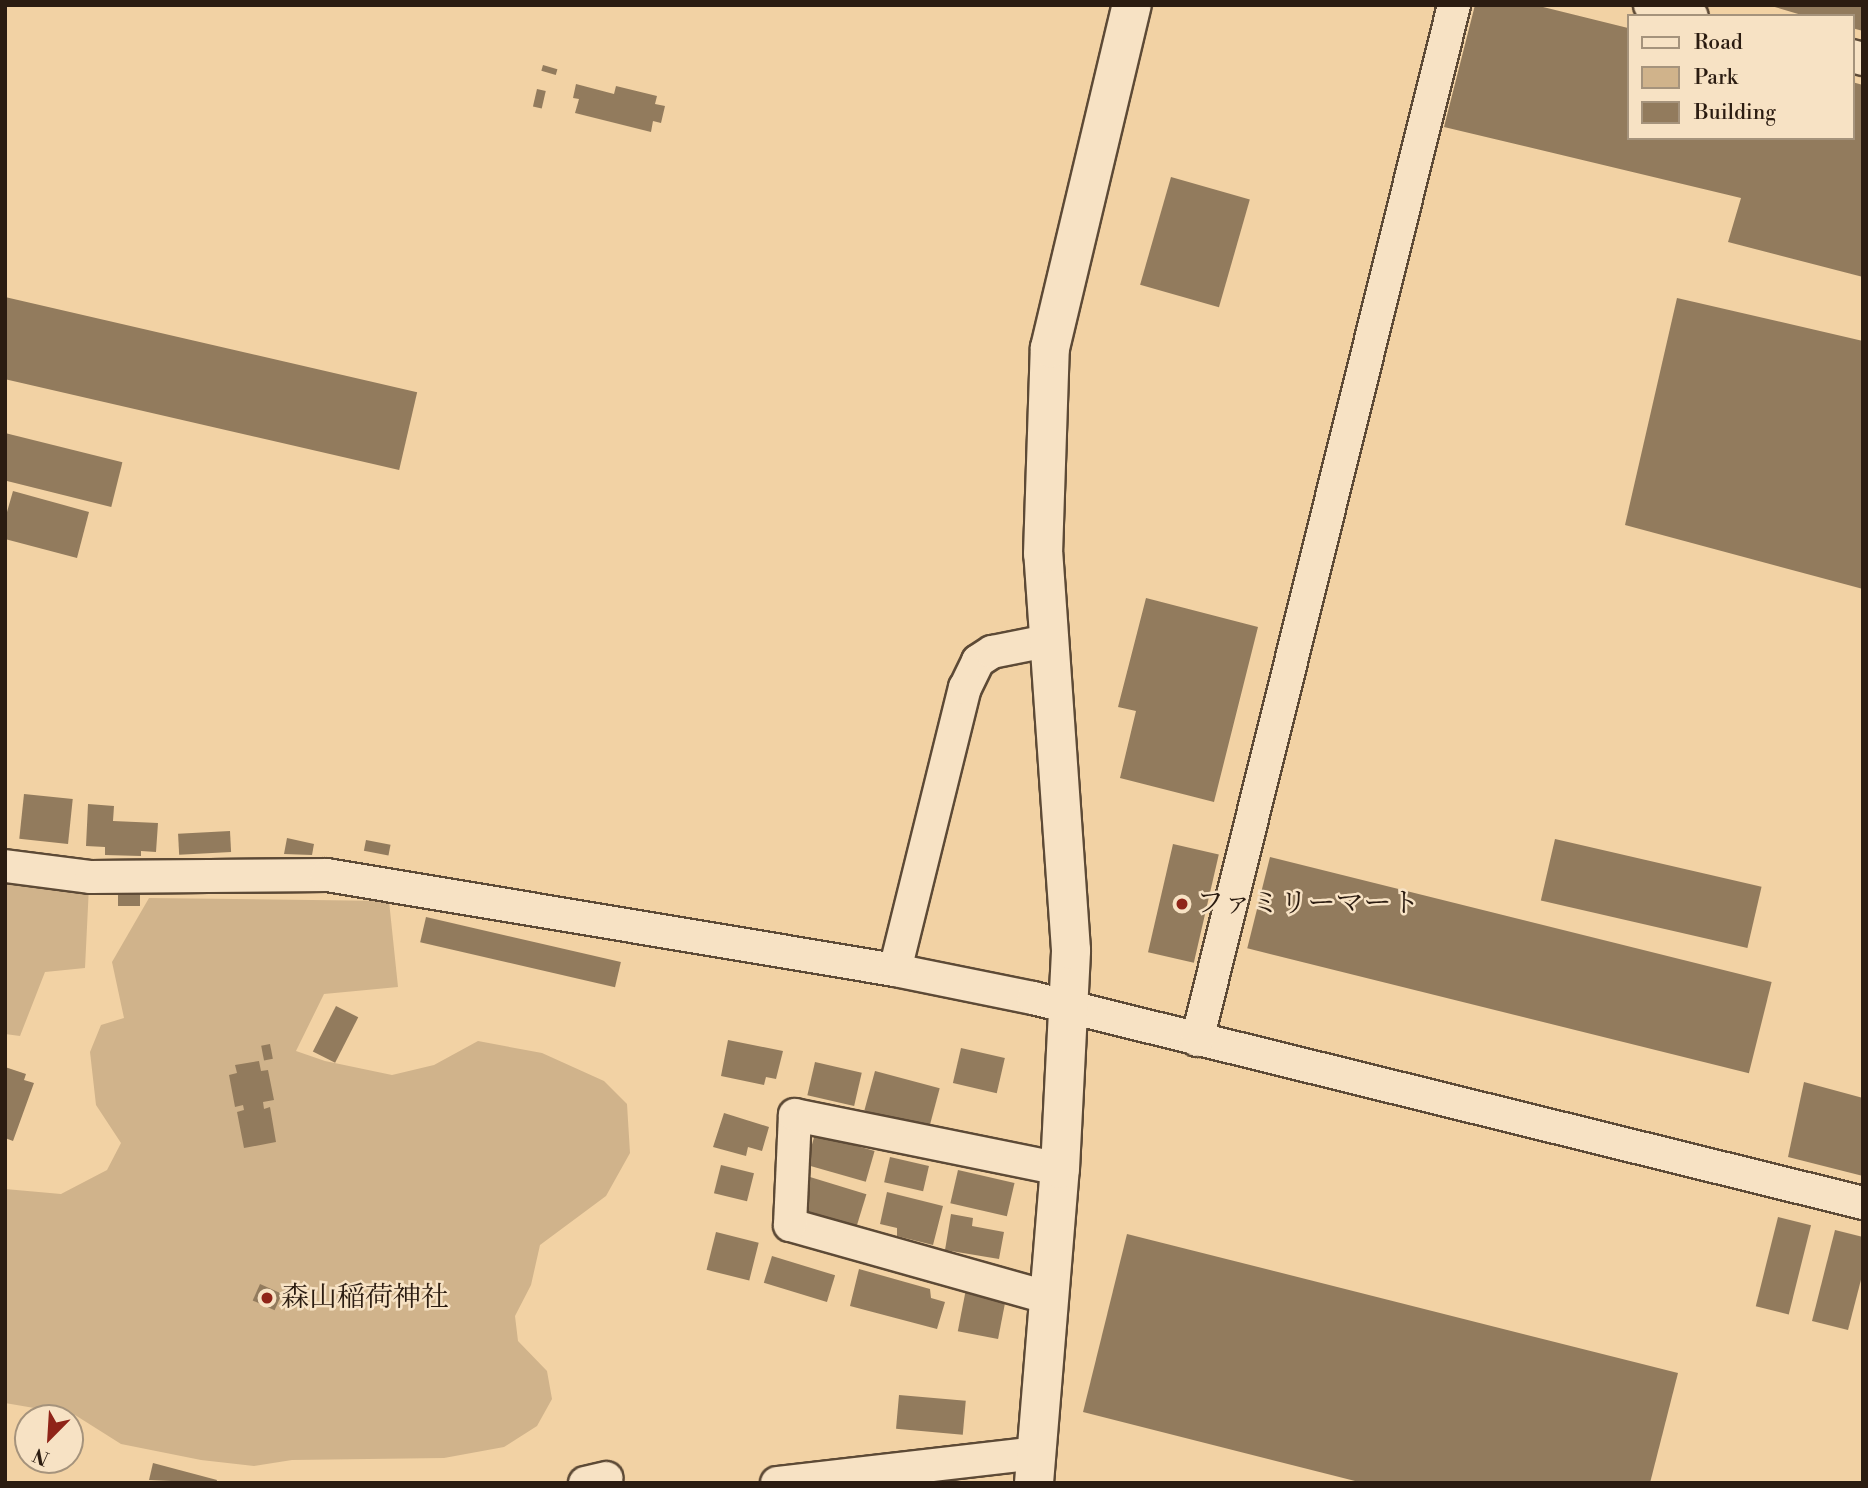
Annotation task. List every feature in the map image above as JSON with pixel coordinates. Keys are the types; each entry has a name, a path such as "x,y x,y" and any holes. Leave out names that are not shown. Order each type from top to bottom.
{"street":[{"path":"777,1483 1035,1468 1060,1169 1071,950 1043,554 1050,348 1132,5"},
{"path":"1197,1040 1454,5"},
{"path":"1650,5 1684,14"},
{"path":"895,970 965,688 978,661 992,652 1048,641"},
{"path":"5,866 91,877 327,875 895,970 1032,998 1863,1203"},
{"path":"1050,1298 790,1225 795,1115 1060,1169"}],"green space":[{"path":"5,874 89,886 85,968 45,972 20,1036 5,1034"},
{"path":"149,898 389,901 398,987 324,994 296,1051 325,1061 392,1075 434,1065 478,1041 542,1053 604,1081 627,1104 630,1153 606,1196 540,1245 531,1285 515,1316 518,1341 547,1371 552,1399 537,1426 504,1447 444,1458 292,1460 254,1466 201,1460 121,1444 84,1421 84,1404 5,1403 5,1189 61,1194 107,1170 121,1143 96,1105 90,1052 101,1025 124,1018 112,962"}],"building":[{"path":"1475,5 1535,5 1626,28 1626,140 1854,140 1854,83 1863,85 1863,277 1728,242 1741,198 1444,127"},
{"path":"1768,5 1863,5 1863,31 1854,29 1854,14 1798,14"},
{"path":"543,65 557,69 556,75 541,71"},
{"path":"576,84 614,94 616,86 657,96 655,104 665,106 661,123 653,121 651,132 575,113 579,99 573,98"},
{"path":"537,89 546,91 542,109 533,107"},
{"path":"1171,177 1250,200 1219,307 1140,285"},
{"path":"5,297 417,392 399,470 5,379"},
{"path":"1677,298 1863,341 1863,589 1625,525"},
{"path":"5,433 122,462 111,507 5,480"},
{"path":"13,491 89,512 77,558 5,539 5,519"},
{"path":"1146,598 1258,627 1214,802 1120,778 1136,711 1118,707"},
{"path":"24,794 73,799 68,844 19,839"},
{"path":"88,804 114,806 113,821 158,823 156,852 141,851 141,856 105,855 105,847 86,846"},
{"path":"230,831 231,852 179,855 178,834"},
{"path":"287,838 314,844 312,855 284,854"},
{"path":"1555,839 1762,887 1747,948 1541,900"},
{"path":"366,840 391,845 388,856 364,851"},
{"name":"ファミリーマート","path":"1173,844 1219,855 1194,963 1148,952"},
{"path":"1270,857 1772,982 1749,1073 1247,948"},
{"path":"118,893 140,893 140,906 118,906"},
{"path":"426,917 621,962 615,987 420,942"},
{"path":"336,1006 358,1017 335,1063 313,1051"},
{"path":"728,1040 783,1051 776,1079 766,1077 764,1085 721,1076"},
{"path":"270,1044 273,1059 264,1060 261,1046"},
{"path":"961,1048 1005,1058 997,1093 953,1083"},
{"path":"259,1061 261,1071 268,1070 274,1100 263,1102 264,1109 270,1107 276,1142 244,1148 237,1112 244,1110 243,1105 235,1107 229,1075 237,1073 235,1065"},
{"path":"815,1062 862,1073 854,1106 807,1095"},
{"path":"5,1067 26,1074 24,1080 34,1083 13,1141 5,1138"},
{"path":"875,1071 940,1088 929,1128 864,1111"},
{"path":"1804,1082 1863,1098 1863,1176 1788,1157"},
{"path":"724,1113 769,1127 762,1151 748,1147 746,1156 713,1147"},
{"path":"815,1134 875,1151 866,1182 806,1165"},
{"path":"890,1157 929,1166 923,1191 884,1182"},
{"path":"721,1165 754,1173 747,1201 714,1193"},
{"path":"958,1170 1015,1183 1007,1216 950,1203"},
{"path":"810,1177 866,1194 856,1227 800,1210"},
{"path":"887,1192 943,1206 933,1245 897,1236 897,1228 880,1224"},
{"path":"951,1214 973,1218 972,1226 1004,1232 999,1259 945,1250"},
{"path":"1778,1217 1811,1225 1789,1314 1756,1306"},
{"path":"1835,1230 1863,1237 1863,1272 1848,1330 1812,1321"},
{"path":"716,1232 759,1243 749,1280 707,1270"},
{"path":"1127,1234 1678,1373 1650,1483 1363,1483 1083,1412"},
{"path":"772,1256 835,1275 827,1302 764,1283"},
{"path":"859,1269 930,1289 931,1298 945,1302 937,1329 850,1306"},
{"name":"森山稲荷神社","path":"260,1284 282,1294 275,1310 253,1300"},
{"path":"966,1289 1006,1297 998,1339 958,1331"},
{"path":"899,1395 966,1401 963,1435 896,1429"},
{"path":"153,1463 217,1480 216,1483 149,1480"}],"place":[{"name":"ファミリーマート","path":"1182,904"},
{"name":"森山稲荷神社","path":"267,1298"}]}
